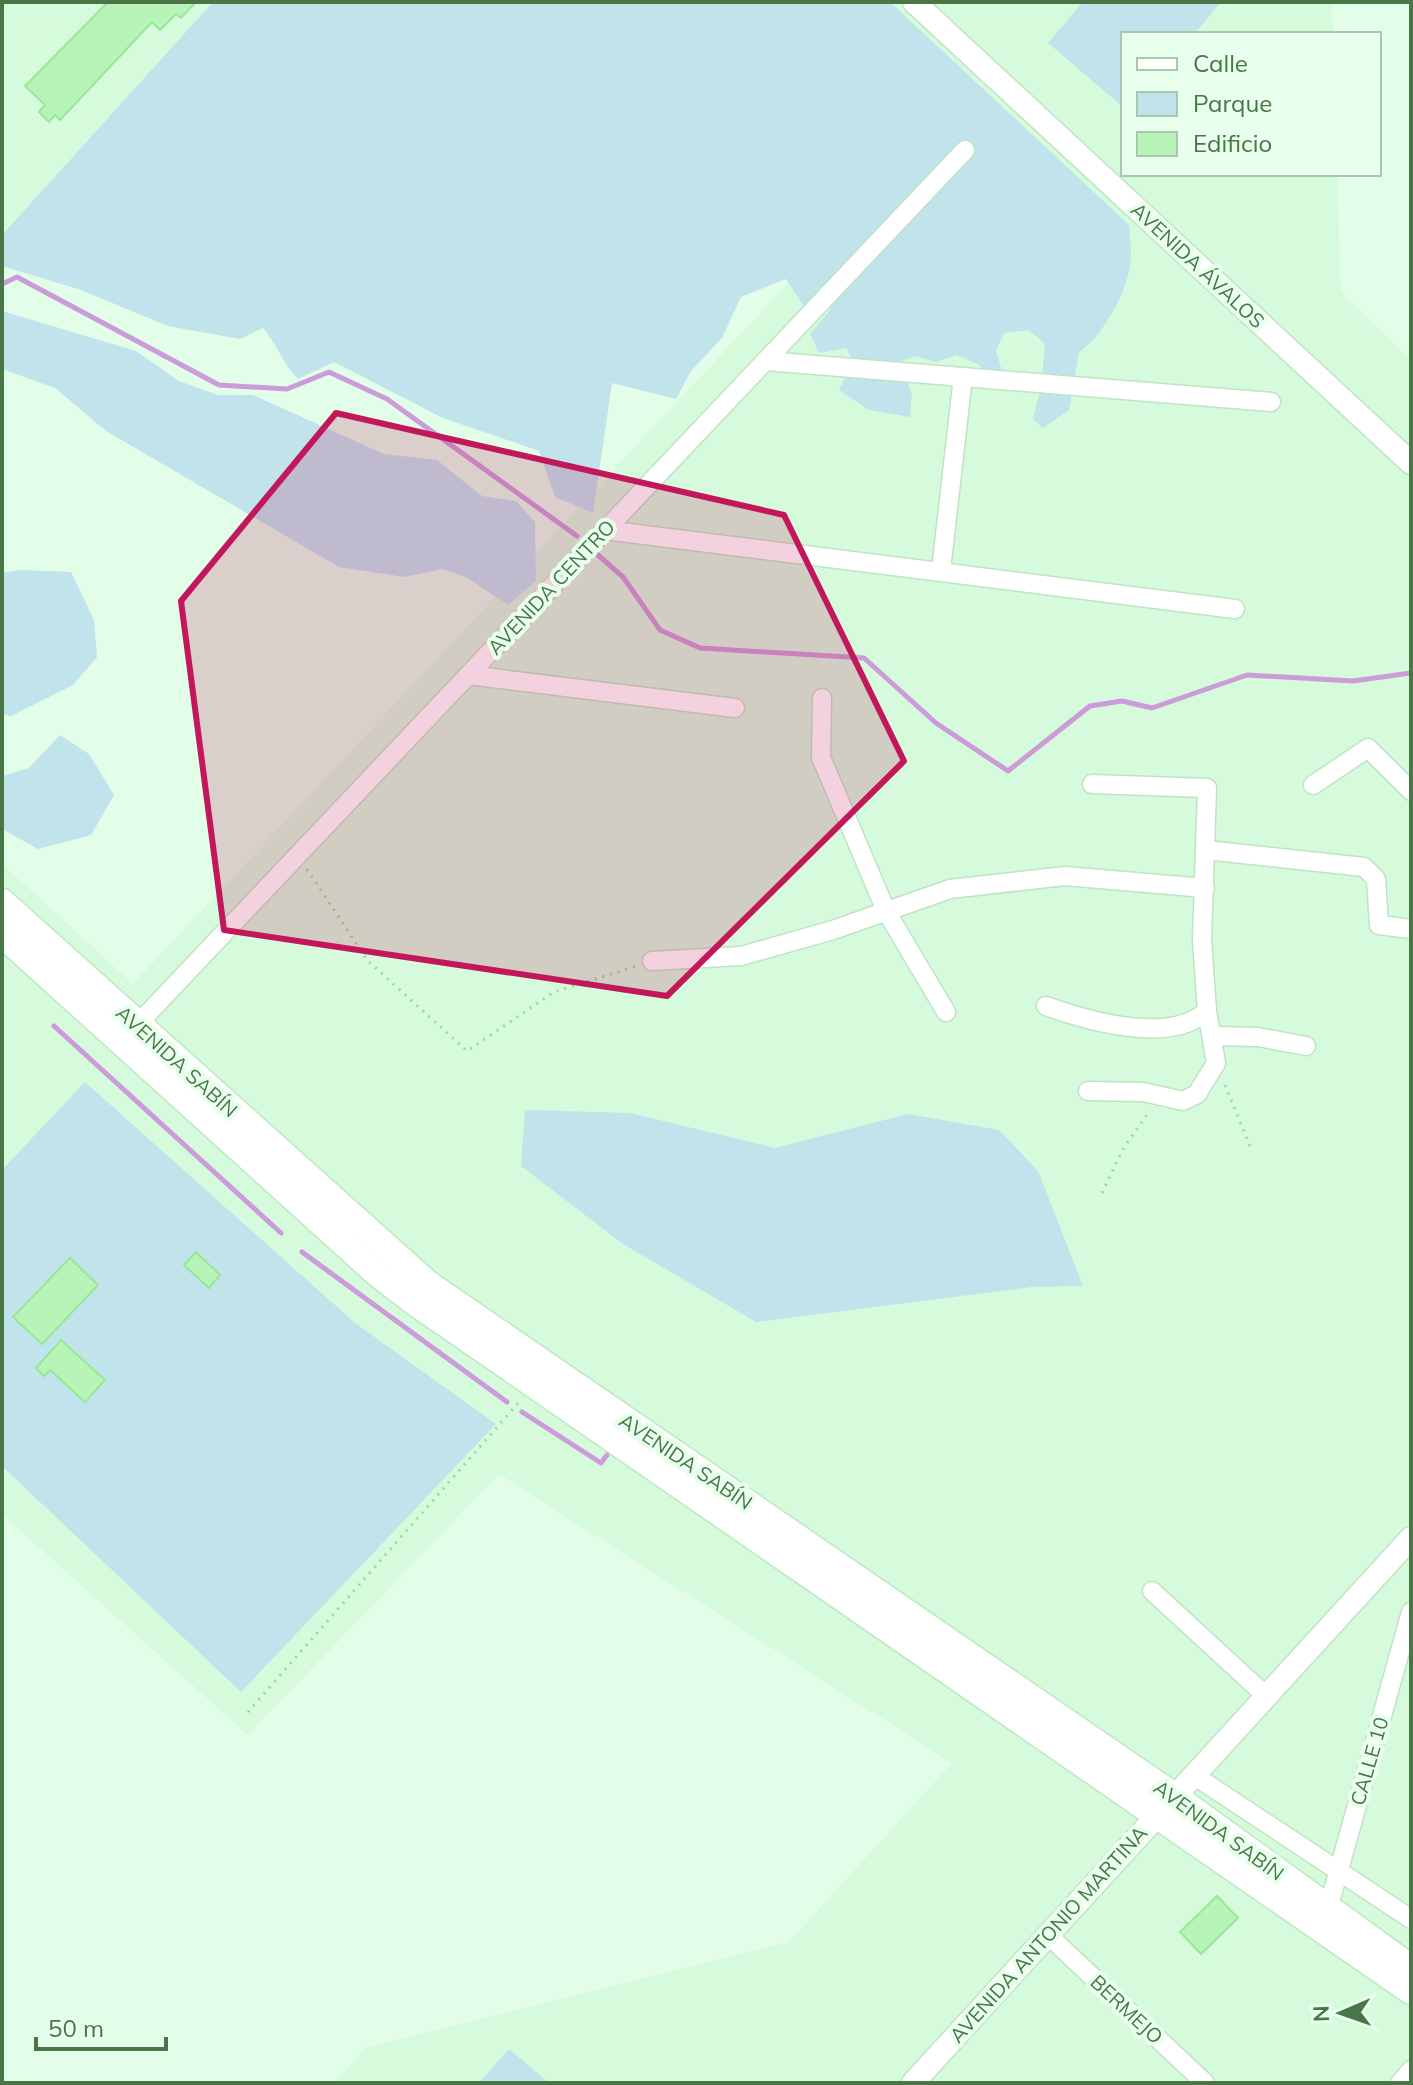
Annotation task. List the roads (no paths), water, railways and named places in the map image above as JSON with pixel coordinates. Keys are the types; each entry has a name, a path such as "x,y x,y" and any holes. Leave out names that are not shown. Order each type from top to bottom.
{"main road":[{"name":"AVENIDA SABÍN","path":"2,902 428,1284 1165,1805 1411,1991"},
{"name":"AVENIDA SABÍN","path":"2,934 378,1274 535,1384 1165,1805 1328,1909 1411,1968"}],"street":[{"name":"AVENIDA ÁVALOS","path":"914,2 1411,463"},
{"name":"AVENIDA CENTRO","path":"137,1025 965,150"},
{"path":"766,361 1271,402"},
{"path":"941,570 963,377"},
{"path":"605,530 1235,609"},
{"path":"468,675 735,708"},
{"path":"822,698 821,758 886,911 946,1012"},
{"path":"1313,785 1368,748 1411,791"},
{"path":"1088,1091 1161,1096 1183,1101 1197,1094 1216,1063 1207,1011 1202,940 1207,788 1092,784"},
{"path":"1206,850 1364,867 1376,879 1379,925 1411,929"},
{"path":"652,961 741,956 950,889 1065,876 1205,888"},
{"path":"1046,1006 1089,1021 1133,1028 1196,1021 1207,1011"},
{"path":"1212,1036 1258,1037 1306,1046"},
{"name":"AVENIDA ANTONIO MARTINA","path":"920,2081 1165,1805 1195,1776 1411,1538"},
{"path":"1152,1591 1266,1696"},
{"name":"CALLE 10","path":"1328,1909 1411,1612"},
{"name":"AVENIDA SABÍN","path":"1195,1776 1411,1919"},
{"name":"BERMEJO","path":"1049,1936 1205,2083"},
{"path":"1400,2083 1411,2070"}],"waterway":[{"path":"2,284 17,277 219,385 287,389 329,372 387,399 577,536"},
{"path":"598,555 623,577 660,630 700,648 864,658 936,723 1008,771 1090,706 1122,701 1152,708 1247,675 1353,681 1411,673"},
{"path":"54,1026 281,1233"},
{"path":"302,1252 507,1402"},
{"path":"522,1412 601,1463 607,1455"}]}
